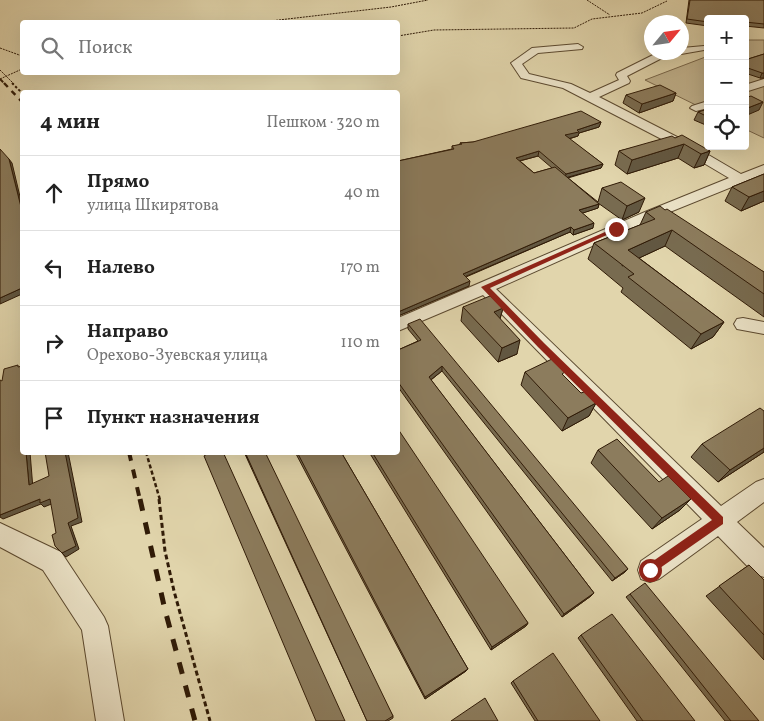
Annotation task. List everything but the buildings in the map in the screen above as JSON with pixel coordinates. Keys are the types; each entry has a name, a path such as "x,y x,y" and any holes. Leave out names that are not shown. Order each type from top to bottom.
{"street":[{"path":"578,47 536,50 516,63 525,76 567,86 590,97 679,143 740,179"},
{"path":"689,50 700,48"},
{"path":"590,97 625,81 621,75 651,60"},
{"path":"749,88 764,82"},
{"path":"696,108 705,105"},
{"path":"400,324 665,209 764,169"},
{"path":"665,209 681,220"},
{"path":"485,287 541,345 764,565"},
{"path":"743,324 764,328"},
{"path":"650,570 764,490"},
{"path":"0,534 52,561 95,626 110,721"}],"path":[{"path":"279,20 391,7 428,0"},
{"path":"587,0 611,16"},
{"path":"400,36 434,30 574,28 592,19 642,13 667,1"},
{"path":"0,48 20,55"},
{"path":"0,70 20,91"},
{"path":"0,79 20,70"},
{"path":"147,455 160,501 165,551 174,591 210,721"}],"shaded area":[{"path":"749,40 764,40 764,138 749,131"},
{"path":"704,58 704,109 645,80"}],"railway":[{"path":"0,79 4,83"},
{"path":"4,83 20,100"},
{"path":"130,455 140,500"},
{"path":"140,499 165,610 195,721"}],"route":[{"path":"616,229 485,287 719,521 650,570"}]}
